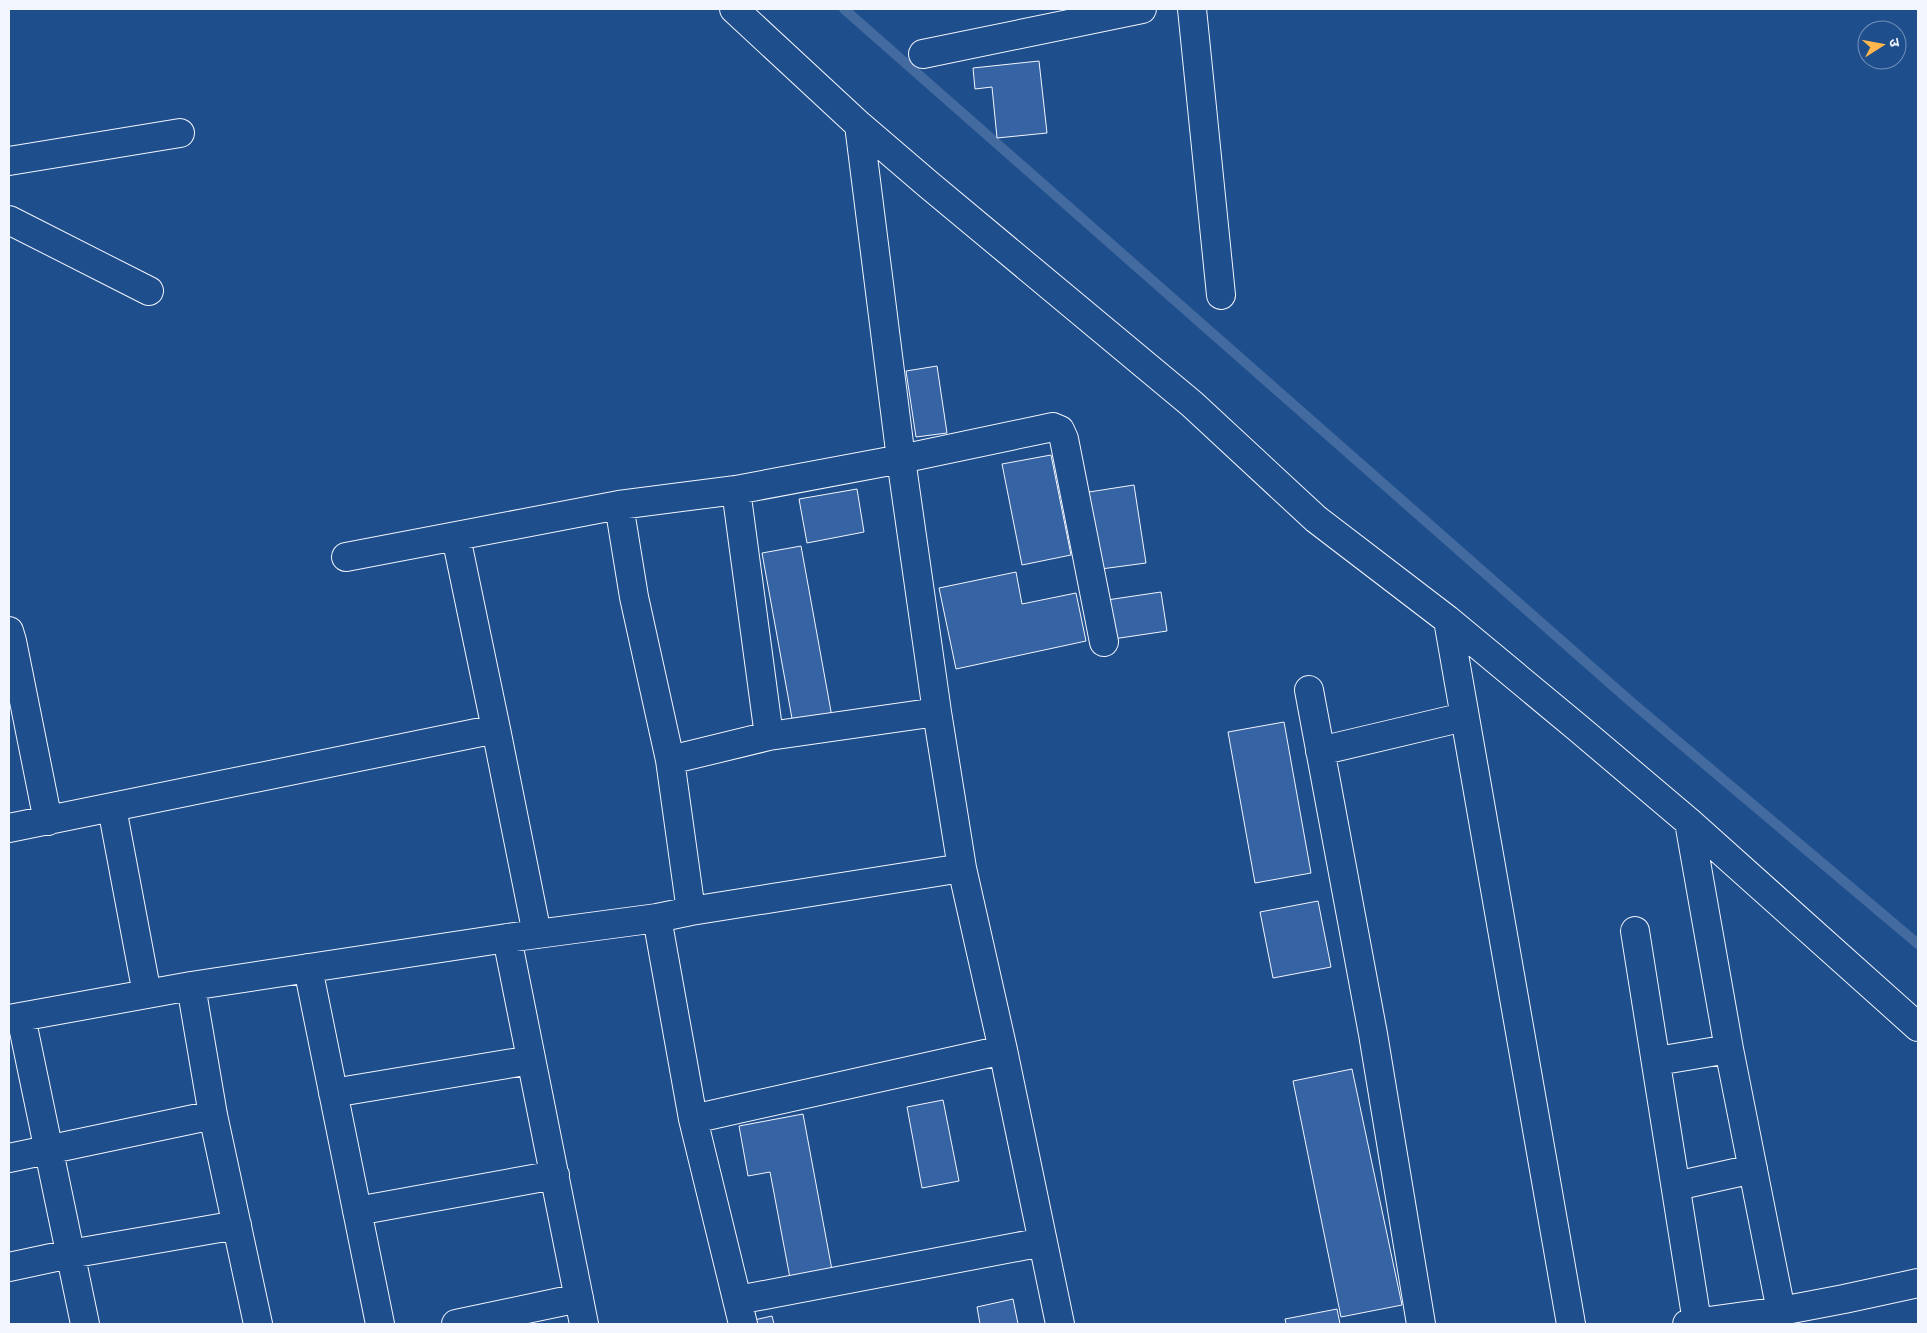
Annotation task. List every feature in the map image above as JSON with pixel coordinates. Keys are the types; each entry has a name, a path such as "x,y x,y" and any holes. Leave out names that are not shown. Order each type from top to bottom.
{"street":[{"path":"734,9 928,186 1192,404 1316,519 1448,620 1689,822 1918,1027"},
{"path":"923,54 1054,18 1142,9"},
{"path":"1192,9 1221,295"},
{"path":"859,125 901,460 937,712 962,868 1003,1050 1060,1324"},
{"path":"9,161 180,133"},
{"path":"9,220 149,291"},
{"path":"346,557 619,505 736,490 901,460 1053,427 1060,430 1064,438 1104,642"},
{"path":"736,490 769,736"},
{"path":"619,505 634,597 670,760 691,911"},
{"path":"456,537 537,934"},
{"path":"1448,620 1571,1324"},
{"path":"9,631 48,821"},
{"path":"1309,690 1373,1034 1422,1324"},
{"path":"670,760 769,736 937,712"},
{"path":"1320,750 1464,717"},
{"path":"9,828 496,729"},
{"path":"112,808 147,994"},
{"path":"1689,822 1729,1049 1781,1311"},
{"path":"85,1324 48,1150 15,1018 191,986 507,938 657,918 962,868"},
{"path":"657,918 693,1119 741,1312 1043,1242"},
{"path":"1635,931 1676,1186 1692,1323 1781,1311 1918,1283"},
{"path":"456,1324 582,1311 507,938"},
{"path":"308,968 380,1324"},
{"path":"191,986 213,1115 258,1324"},
{"path":"1657,1061 1729,1049"},
{"path":"693,1119 1003,1050"},
{"path":"333,1093 531,1060"},
{"path":"9,1158 213,1115"},
{"path":"1676,1186 1753,1169"},
{"path":"357,1211 555,1175"},
{"path":"9,1267 70,1254 237,1225"}],"building":[{"path":"1039,61 1047,133 997,138 992,87 975,89 973,68"},
{"path":"937,366 947,433 916,437 906,371"},
{"path":"1051,455 1071,555 1022,565 1002,464"},
{"path":"1134,485 1146,563 1101,569 1089,492"},
{"path":"857,489 864,532 807,543 799,499"},
{"path":"801,546 832,717 793,724 762,553"},
{"path":"1016,572 1022,604 1076,593 1086,641 956,669 939,588"},
{"path":"1161,592 1167,631 1113,639 1107,600"},
{"path":"1284,722 1311,873 1255,883 1228,732"},
{"path":"1318,901 1331,967 1273,978 1260,912"},
{"path":"1352,1069 1402,1305 1341,1317 1293,1081"},
{"path":"943,1100 959,1181 922,1188 907,1107"},
{"path":"803,1114 832,1270 790,1278 770,1172 748,1176 739,1126"},
{"path":"1013,1299 1018,1324 980,1324 977,1307"},
{"path":"1337,1309 1340,1324 1286,1324 1285,1319"},
{"path":"772,1316 774,1324 755,1324 754,1320"}],"waterway":[{"path":"844,9 1630,701 1918,944"}]}
